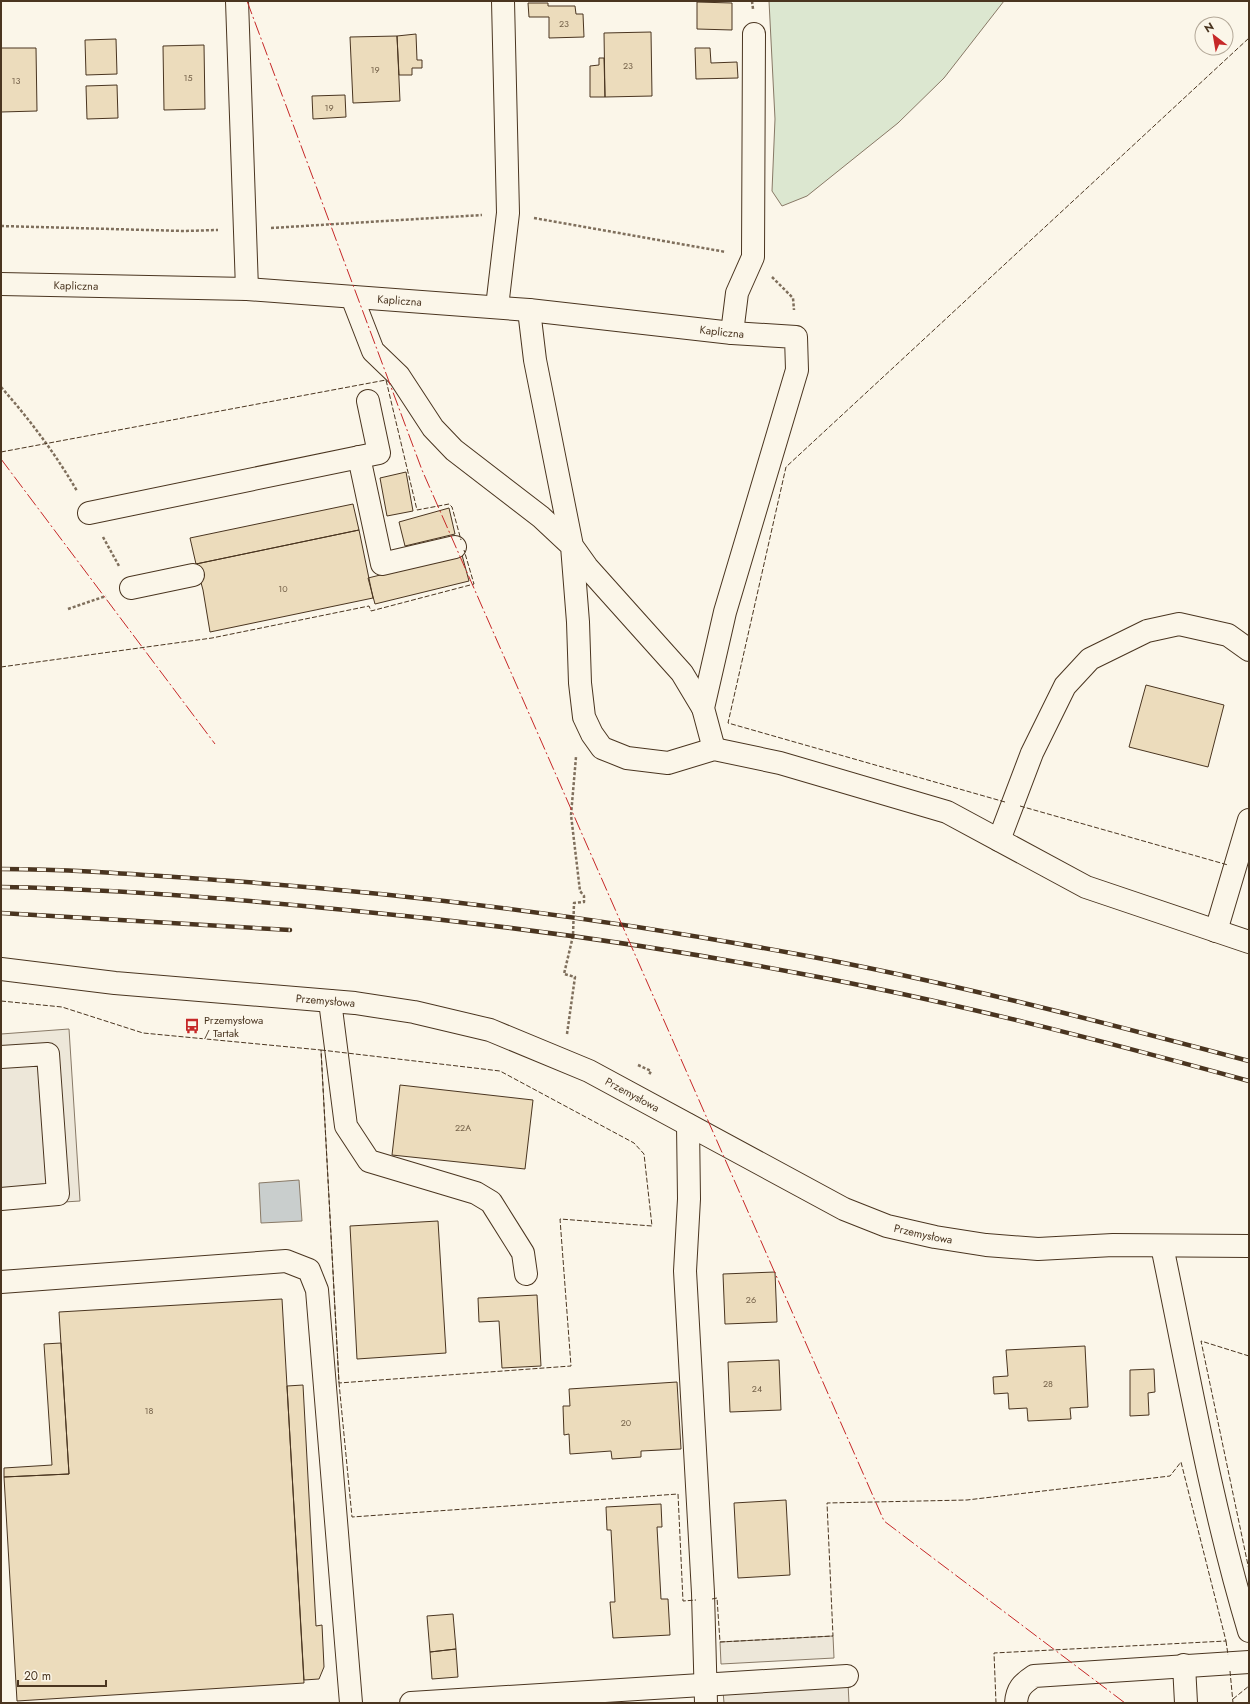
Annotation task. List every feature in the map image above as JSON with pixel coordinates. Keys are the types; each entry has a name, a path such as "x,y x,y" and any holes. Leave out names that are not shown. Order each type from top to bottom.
{"street":[{"path":"237,1 247,289"},
{"path":"497,307 508,213 504,1"},
{"path":"732,333 737,293 753,257 754,34"},
{"name":"Kapliczna","path":"1,284 247,289 497,307 732,333 796,337"},
{"path":"352,297 373,351 399,376 433,428 454,450 541,517 572,546 587,567 682,673 703,708 714,749"},
{"path":"529,310 535,360 572,546 580,683 584,717 592,734 602,748 627,758 668,762 714,749 780,763 948,812 1086,887 1249,942"},
{"path":"703,708 725,612 797,370 796,337"},
{"path":"89,512 379,453 368,401"},
{"path":"359,457 382,564 455,548"},
{"path":"131,588 193,575"},
{"path":"999,840 1032,753 1065,686 1090,659 1147,631 1179,624 1228,635 1249,650"},
{"path":"1216,931 1249,820"},
{"name":"Przemysłowa","path":"1,969 114,983 355,1003 414,1012 490,1030 589,1071 844,1209 887,1226 935,1237 986,1245 1038,1249 1113,1245 1249,1246"},
{"path":"330,1001 346,1126 369,1161 476,1193 491,1202 523,1253 526,1274"},
{"path":"1,1057 48,1054 58,1194 1,1198"},
{"path":"688,1125 689,1199 685,1271 703,1593 706,1694"},
{"path":"1162,1246 1225,1548 1249,1631"},
{"path":"1,1282 286,1261 309,1270 317,1290 351,1703"},
{"path":"1016,1703 1017,1693 1022,1684 1034,1676 1184,1665 1249,1662"},
{"path":"1184,1665 1186,1703"},
{"path":"411,1703 706,1694 846,1676"}],"path":[{"path":"1,226 184,231 246,230 508,213 753,257 792,298 796,337"},
{"path":"566,1036 575,977 564,974 573,936 574,903 584,902 584,896 580,891 571,815 574,765 584,717"},
{"path":"637,1065 651,1070 638,1097"}],"green space":[{"path":"769,1 1004,1 944,78 898,123 807,196 782,206 772,191 775,119"}],"shaded area":[{"path":"69,1029 80,1201 1,1206 1,1034"},
{"path":"299,1180 302,1221 261,1223 259,1183"},
{"path":"833,1636 834,1658 721,1664 720,1642"},
{"path":"848,1683 849,1703 724,1703 723,1691"}],"building":[{"path":"697,2 732,3 732,30 697,29"},
{"path":"528,3 548,3 548,6 575,6 576,14 583,14 584,37 549,38 549,17 529,17"},
{"path":"651,32 652,96 605,97 604,33"},
{"path":"416,34 417,60 422,60 422,68 412,68 412,75 399,75 397,36"},
{"path":"397,36 400,101 353,103 350,37"},
{"path":"116,39 117,74 86,75 85,40"},
{"path":"204,45 205,109 164,110 163,46"},
{"path":"1,48 36,48 37,111 1,112"},
{"path":"695,48 710,48 711,63 737,62 738,78 696,79"},
{"path":"599,58 604,58 605,97 590,97 590,66 599,65"},
{"path":"117,85 118,118 87,119 86,86"},
{"path":"345,95 346,117 313,119 312,96"},
{"path":"406,472 413,511 387,516 380,478"},
{"path":"353,504 359,530 196,564 190,538"},
{"path":"449,508 455,534 405,546 399,522"},
{"path":"359,530 373,598 210,632 203,590 196,564"},
{"path":"462,555 469,581 375,604 368,578"},
{"path":"1146,685 1224,705 1208,767 1129,747"},
{"path":"400,1085 533,1100 525,1169 392,1155"},
{"path":"438,1221 446,1353 357,1359 350,1226"},
{"path":"775,1272 777,1322 725,1324 723,1274"},
{"path":"537,1295 541,1366 502,1368 499,1321 479,1322 478,1298"},
{"path":"282,1299 304,1683 17,1701 4,1477 69,1474 59,1312"},
{"path":"61,1343 69,1474 4,1477 4,1468 52,1465 44,1344"},
{"path":"1085,1346 1088,1407 1070,1408 1071,1419 1028,1421 1027,1408 1009,1409 1008,1393 994,1394 993,1377 1008,1376 1006,1350"},
{"path":"779,1360 781,1410 730,1412 728,1362"},
{"path":"1154,1369 1155,1392 1148,1393 1149,1415 1130,1416 1130,1370"},
{"path":"677,1382 681,1449 641,1451 641,1457 612,1459 611,1451 570,1454 569,1434 564,1435 563,1406 570,1406 569,1389"},
{"path":"303,1385 316,1626 322,1625 324,1667 319,1679 304,1680 287,1386"},
{"path":"786,1500 790,1575 738,1578 734,1503"},
{"path":"661,1504 662,1527 657,1527 661,1599 668,1599 670,1635 613,1638 610,1602 615,1602 611,1530 607,1530 606,1507"},
{"path":"453,1614 456,1649 430,1652 427,1616"},
{"path":"456,1649 458,1677 432,1679 430,1652"}],"railway":[{"path":"1,869 136,874 289,885 505,908 577,918 720,940 907,976 1079,1017 1249,1061"},
{"path":"1,887 135,892 267,902 522,929 687,953 911,996 1081,1036 1249,1081"},
{"path":"1,913 290,930"}],"fence":[{"path":"1005,802 728,723 786,467 1249,38"},
{"path":"1,452 386,380 417,510 449,504 452,507 461,540"},
{"path":"1,667 212,638 369,606 371,611 474,584 464,550"},
{"path":"1020,806 1228,865"},
{"path":"1,1001 62,1007 143,1033 321,1050 339,1383 352,1517 678,1494 683,1601 696,1600"},
{"path":"321,1050 500,1071 634,1143 644,1154 652,1226 560,1219 571,1366 339,1383 321,1050"},
{"path":"1249,1356 1201,1341 1249,1570"},
{"path":"712,1599 717,1598 720,1642 833,1636 827,1503 967,1500 1170,1476 1181,1462 1226,1641 994,1653 996,1703"},
{"path":"1226,1641 1228,1655"},
{"path":"1230,1671 1233,1703"},
{"path":"1233,1699 1249,1686"}],"power":[{"path":"247,1 422,470 884,1521 1125,1703"},
{"path":"1,459 215,744"}],"place":[{"name":"Przemysłowa / Tartak","path":"192,1026"}]}
